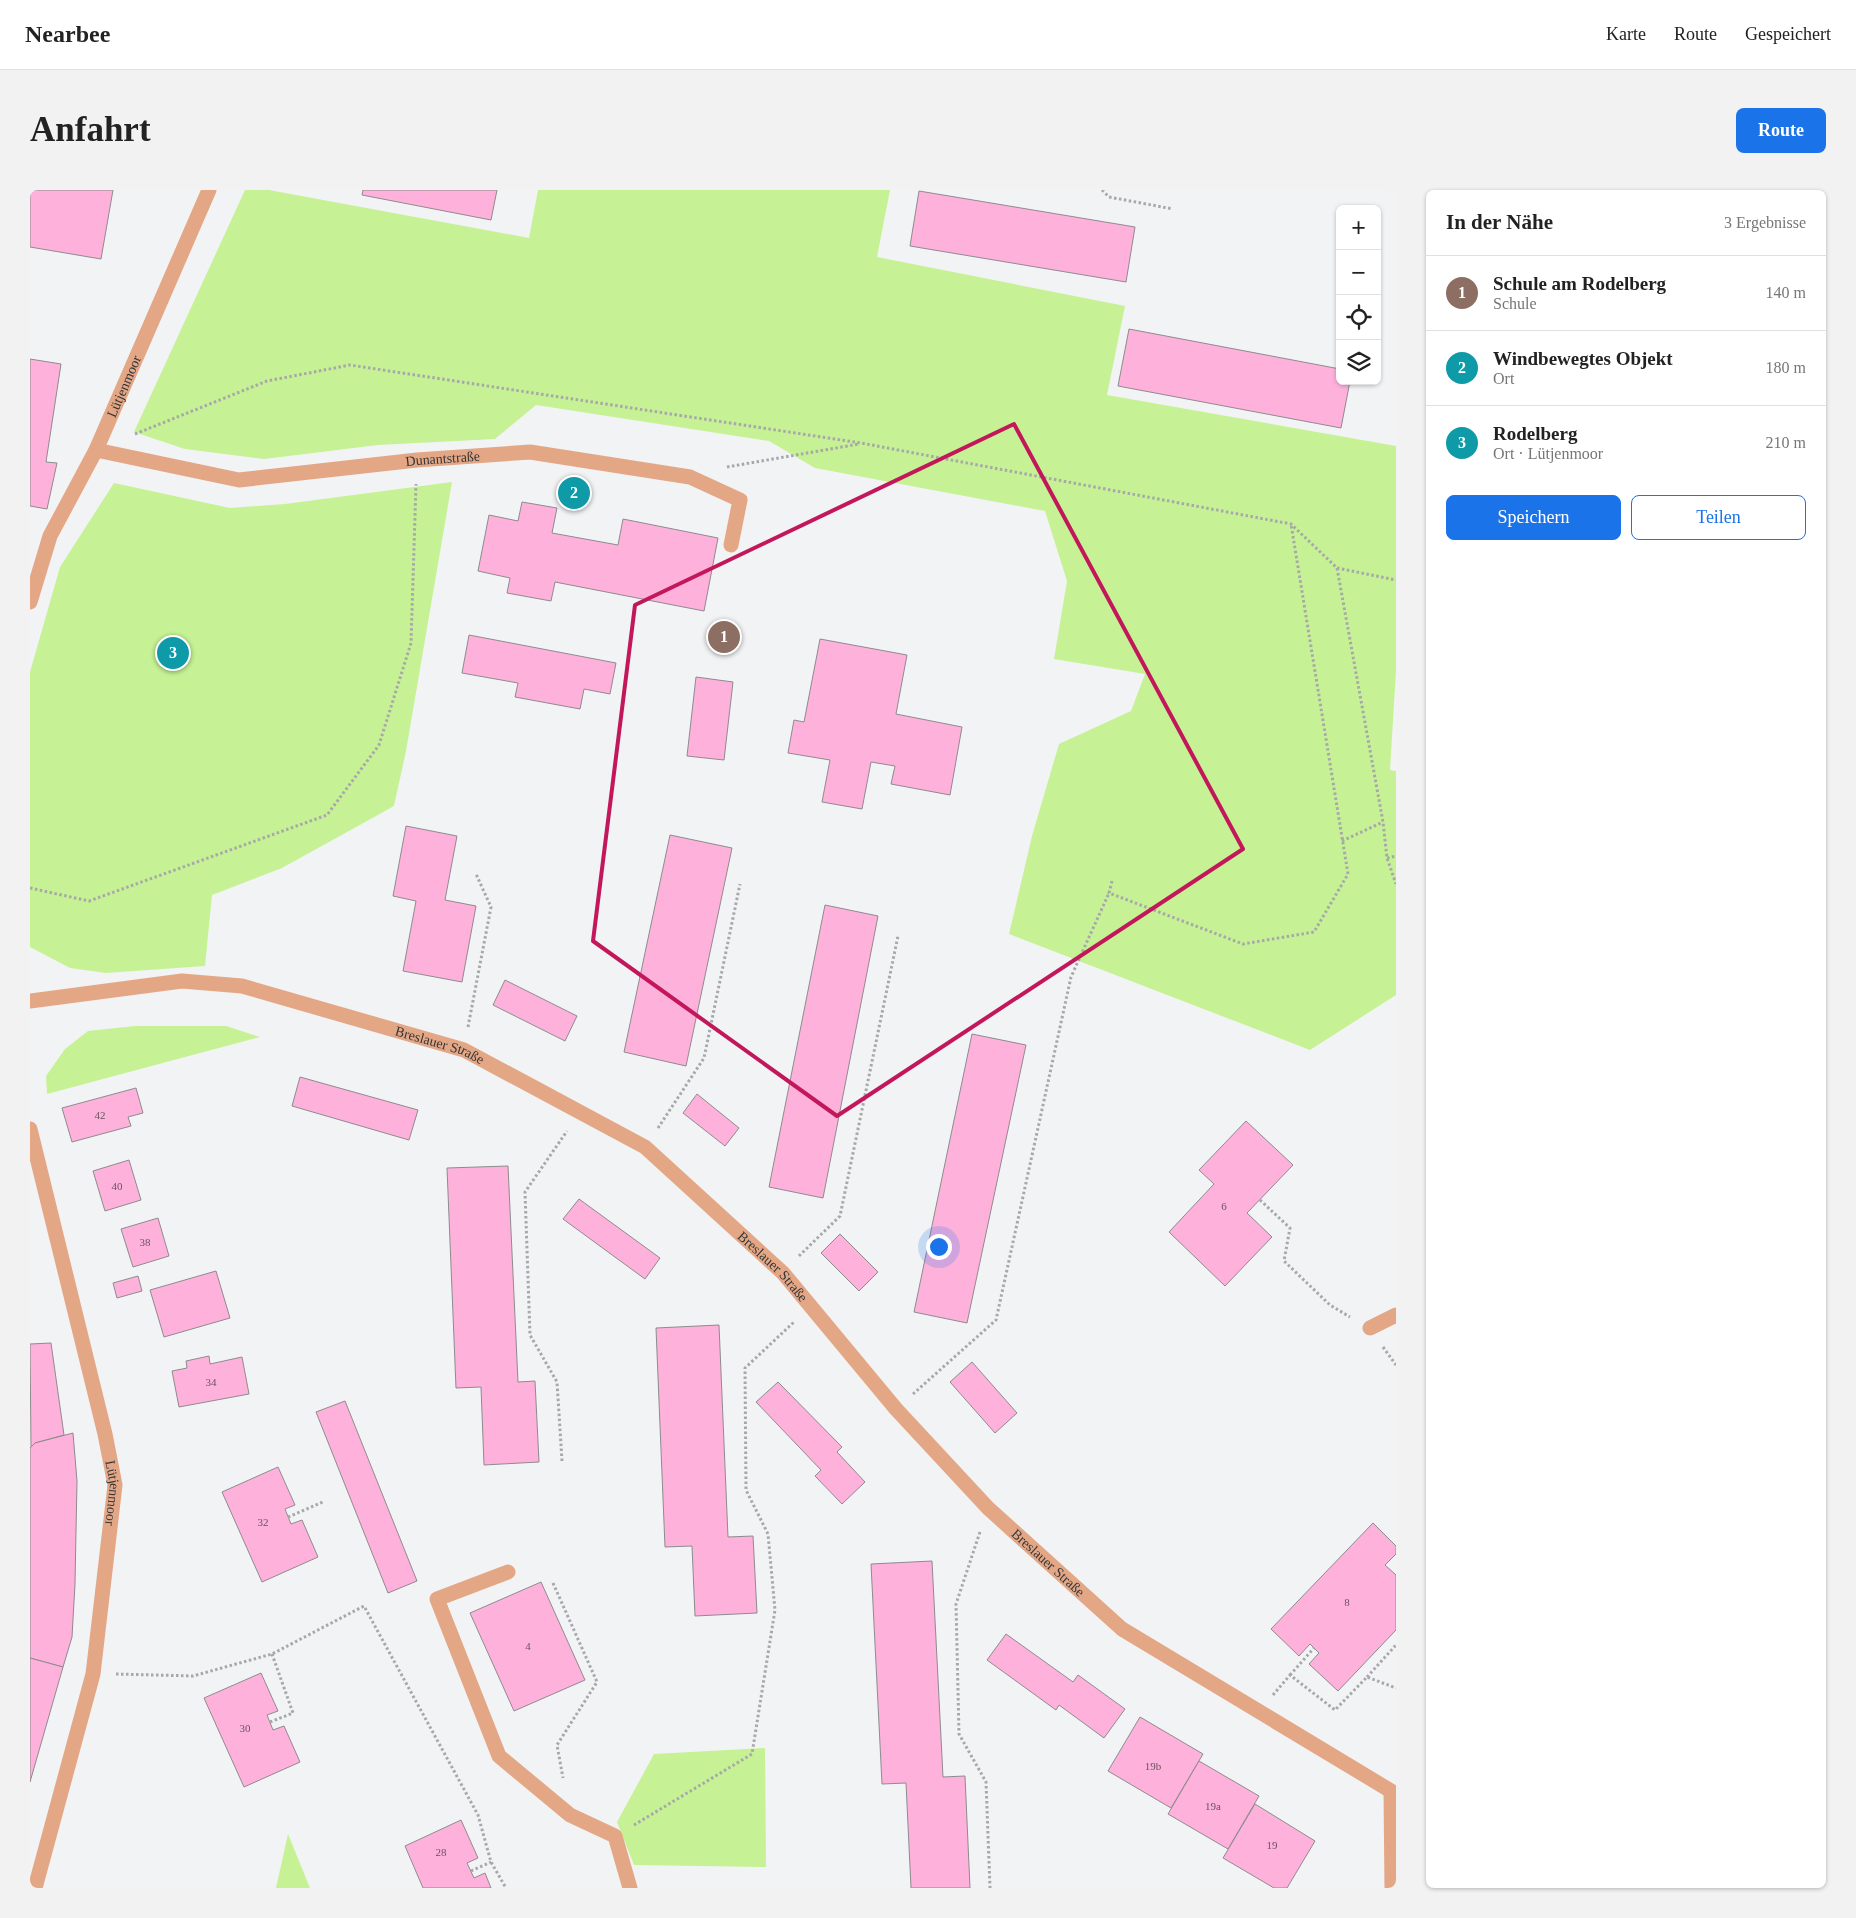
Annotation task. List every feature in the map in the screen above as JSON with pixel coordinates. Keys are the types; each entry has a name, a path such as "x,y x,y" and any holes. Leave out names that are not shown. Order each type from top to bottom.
{"street":[{"name":"Lütjenmoor","path":"30,602 33,580 50,536 96,450 209,190"},
{"name":"Dunantstraße","path":"96,450 239,480 417,460 530,452 690,477 740,500 731,545"},
{"name":"Breslauer Straße","path":"30,1001 182,981 242,986 464,1050 645,1147 783,1273 896,1409 988,1508 1122,1629 1393,1793"},
{"name":"Lütjenmoor","path":"30,1129 105,1434 114,1485 93,1674 35,1888"},
{"path":"1370,1328 1396,1315"},
{"path":"508,1572 437,1598 499,1756 570,1815 615,1836 630,1888"},
{"path":"1392,1888 1393,1793"}],"path":[{"path":"1102,190 1109,197 1174,209"},
{"path":"132,435 267,381 350,365 861,443 1291,524 1337,568 1396,580"},
{"path":"690,477 706,471 861,443"},
{"path":"30,888 89,901 327,815 379,745 411,643 417,460"},
{"path":"1109,893 1243,944 1314,932 1348,874 1291,524"},
{"path":"1337,568 1388,858 1396,884"},
{"path":"1342,841 1383,822"},
{"path":"1388,858 1396,856"},
{"path":"464,1050 491,907 476,874"},
{"path":"896,1409 996,1320 1071,977 1109,893 1112,881"},
{"path":"645,1147 704,1058 740,884"},
{"path":"783,1273 840,1216 898,936"},
{"path":"562,1461 557,1382 530,1336 525,1192 580,1112"},
{"path":"1260,1200 1290,1228 1284,1261 1330,1305 1370,1328"},
{"path":"615,1836 752,1754 775,1610 768,1534 746,1490 745,1368 811,1306"},
{"path":"288,1517 323,1502"},
{"path":"988,1508 956,1604 959,1734 986,1782 990,1888"},
{"path":"553,1583 598,1682 557,1745 570,1815"},
{"path":"93,1674 193,1676 272,1654 364,1606 478,1815 491,1862 506,1888"},
{"path":"1290,1675 1335,1710 1396,1646"},
{"path":"1258,1712 1314,1648"},
{"path":"270,1722 293,1713 272,1654"},
{"path":"1367,1677 1396,1688"},
{"path":"471,1871 491,1862"}],"highlighted area":[{"path":"1014,424 1243,849 837,1116 593,941 635,605"}],"green space":[{"path":"245,190 269,190 529,238 538,190 890,190 877,257 1125,306 1107,395 1396,446 1396,671 1390,770 1396,771 1396,995 1310,1050 1009,934 1032,836 1059,744 1131,711 1145,674 1054,659 1067,581 1045,511 815,468 769,441 536,405 495,439 378,445 264,459 185,449 134,432"},
{"path":"452,482 406,751 394,806 282,868 212,895 205,966 106,973 70,968 30,947 30,672 60,567 114,483 230,508 285,504"},
{"path":"135,1026 226,1026 260,1037 47,1094 46,1076 65,1049 88,1031"},
{"path":"765,1748 766,1867 634,1865 617,1822 654,1754"},
{"path":"288,1834 310,1888 276,1888"}],"building":[{"path":"30,190 113,190 101,259 30,247"},
{"path":"363,190 497,190 491,220 362,195"},
{"path":"919,191 1135,227 1126,282 910,246"},
{"path":"1129,329 1336,368 1336,385 1349,385 1341,428 1118,386"},
{"path":"30,359 61,364 46,462 57,463 47,509 30,506"},
{"path":"522,502 557,508 552,533 618,545 623,519 718,538 704,611 555,582 551,601 507,593 510,578 478,571 489,515 518,521"},
{"path":"469,635 616,663 610,694 584,689 580,709 515,697 518,683 462,673"},
{"path":"820,639 907,655 896,714 962,727 950,795 891,784 895,766 871,762 862,809 822,802 830,760 788,753 794,720 804,722"},
{"path":"696,677 733,682 724,760 687,756"},
{"path":"406,826 457,836 445,900 476,906 462,982 403,971 416,901 393,896"},
{"path":"670,835 732,848 686,1066 624,1052"},
{"path":"825,905 878,916 823,1198 769,1187"},
{"path":"505,980 577,1016 565,1041 493,1005"},
{"path":"972,1034 1026,1045 967,1323 914,1312"},
{"path":"300,1077 418,1110 409,1140 292,1106"},
{"path":"136,1088 143,1113 128,1117 131,1126 72,1142 62,1108"},
{"path":"697,1094 739,1128 725,1146 683,1113"},
{"path":"1246,1121 1293,1165 1247,1213 1272,1237 1225,1286 1169,1232 1214,1184 1199,1170"},
{"path":"129,1160 141,1200 105,1211 93,1171"},
{"path":"508,1166 518,1382 535,1381 539,1462 484,1465 481,1387 456,1388 447,1168"},
{"path":"579,1199 660,1258 645,1279 563,1219"},
{"path":"158,1218 169,1256 133,1267 121,1229"},
{"path":"840,1234 878,1272 859,1291 821,1253"},
{"path":"216,1271 230,1318 164,1337 150,1290"},
{"path":"138,1276 142,1291 117,1298 113,1283"},
{"path":"719,1325 728,1537 753,1536 757,1613 695,1616 692,1546 665,1547 656,1328"},
{"path":"51,1343 64,1435 35,1443 31,1448 30,1344"},
{"path":"209,1356 210,1364 242,1357 249,1394 179,1407 172,1371 187,1368 186,1361"},
{"path":"972,1362 1017,1413 995,1433 950,1382"},
{"path":"778,1382 842,1447 837,1452 865,1482 842,1504 815,1476 821,1470 756,1402"},
{"path":"345,1401 417,1581 388,1593 316,1412"},
{"path":"73,1433 77,1481 75,1584 72,1637 63,1667 30,1658 30,1448 35,1443"},
{"path":"278,1467 295,1505 285,1509 291,1524 302,1520 318,1557 262,1582 222,1492"},
{"path":"1373,1523 1396,1546 1396,1554 1385,1565 1396,1575 1396,1630 1338,1691 1309,1664 1319,1653 1310,1644 1299,1656 1271,1629"},
{"path":"932,1561 943,1777 965,1776 970,1888 911,1888 906,1783 882,1784 871,1564"},
{"path":"541,1582 585,1680 514,1711 470,1613"},
{"path":"1006,1634 1073,1682 1078,1675 1125,1709 1104,1738 1059,1705 1056,1710 987,1660"},
{"path":"30,1658 63,1667 30,1782"},
{"path":"261,1673 278,1711 267,1715 273,1730 284,1726 300,1762 244,1787 204,1698"},
{"path":"1140,1717 1203,1754 1171,1808 1108,1771"},
{"path":"1199,1761 1259,1796 1228,1849 1168,1814"},
{"path":"1255,1804 1315,1841 1287,1888 1274,1888 1223,1858"},
{"path":"461,1820 478,1858 467,1863 474,1878 485,1873 491,1888 423,1888 405,1846"}],"place":[{"name":"Windbewegtes Objekt","path":"574,493"},
{"name":"Schule am Rodelberg","path":"724,637"},
{"name":"Rodelberg","path":"173,653"}]}
